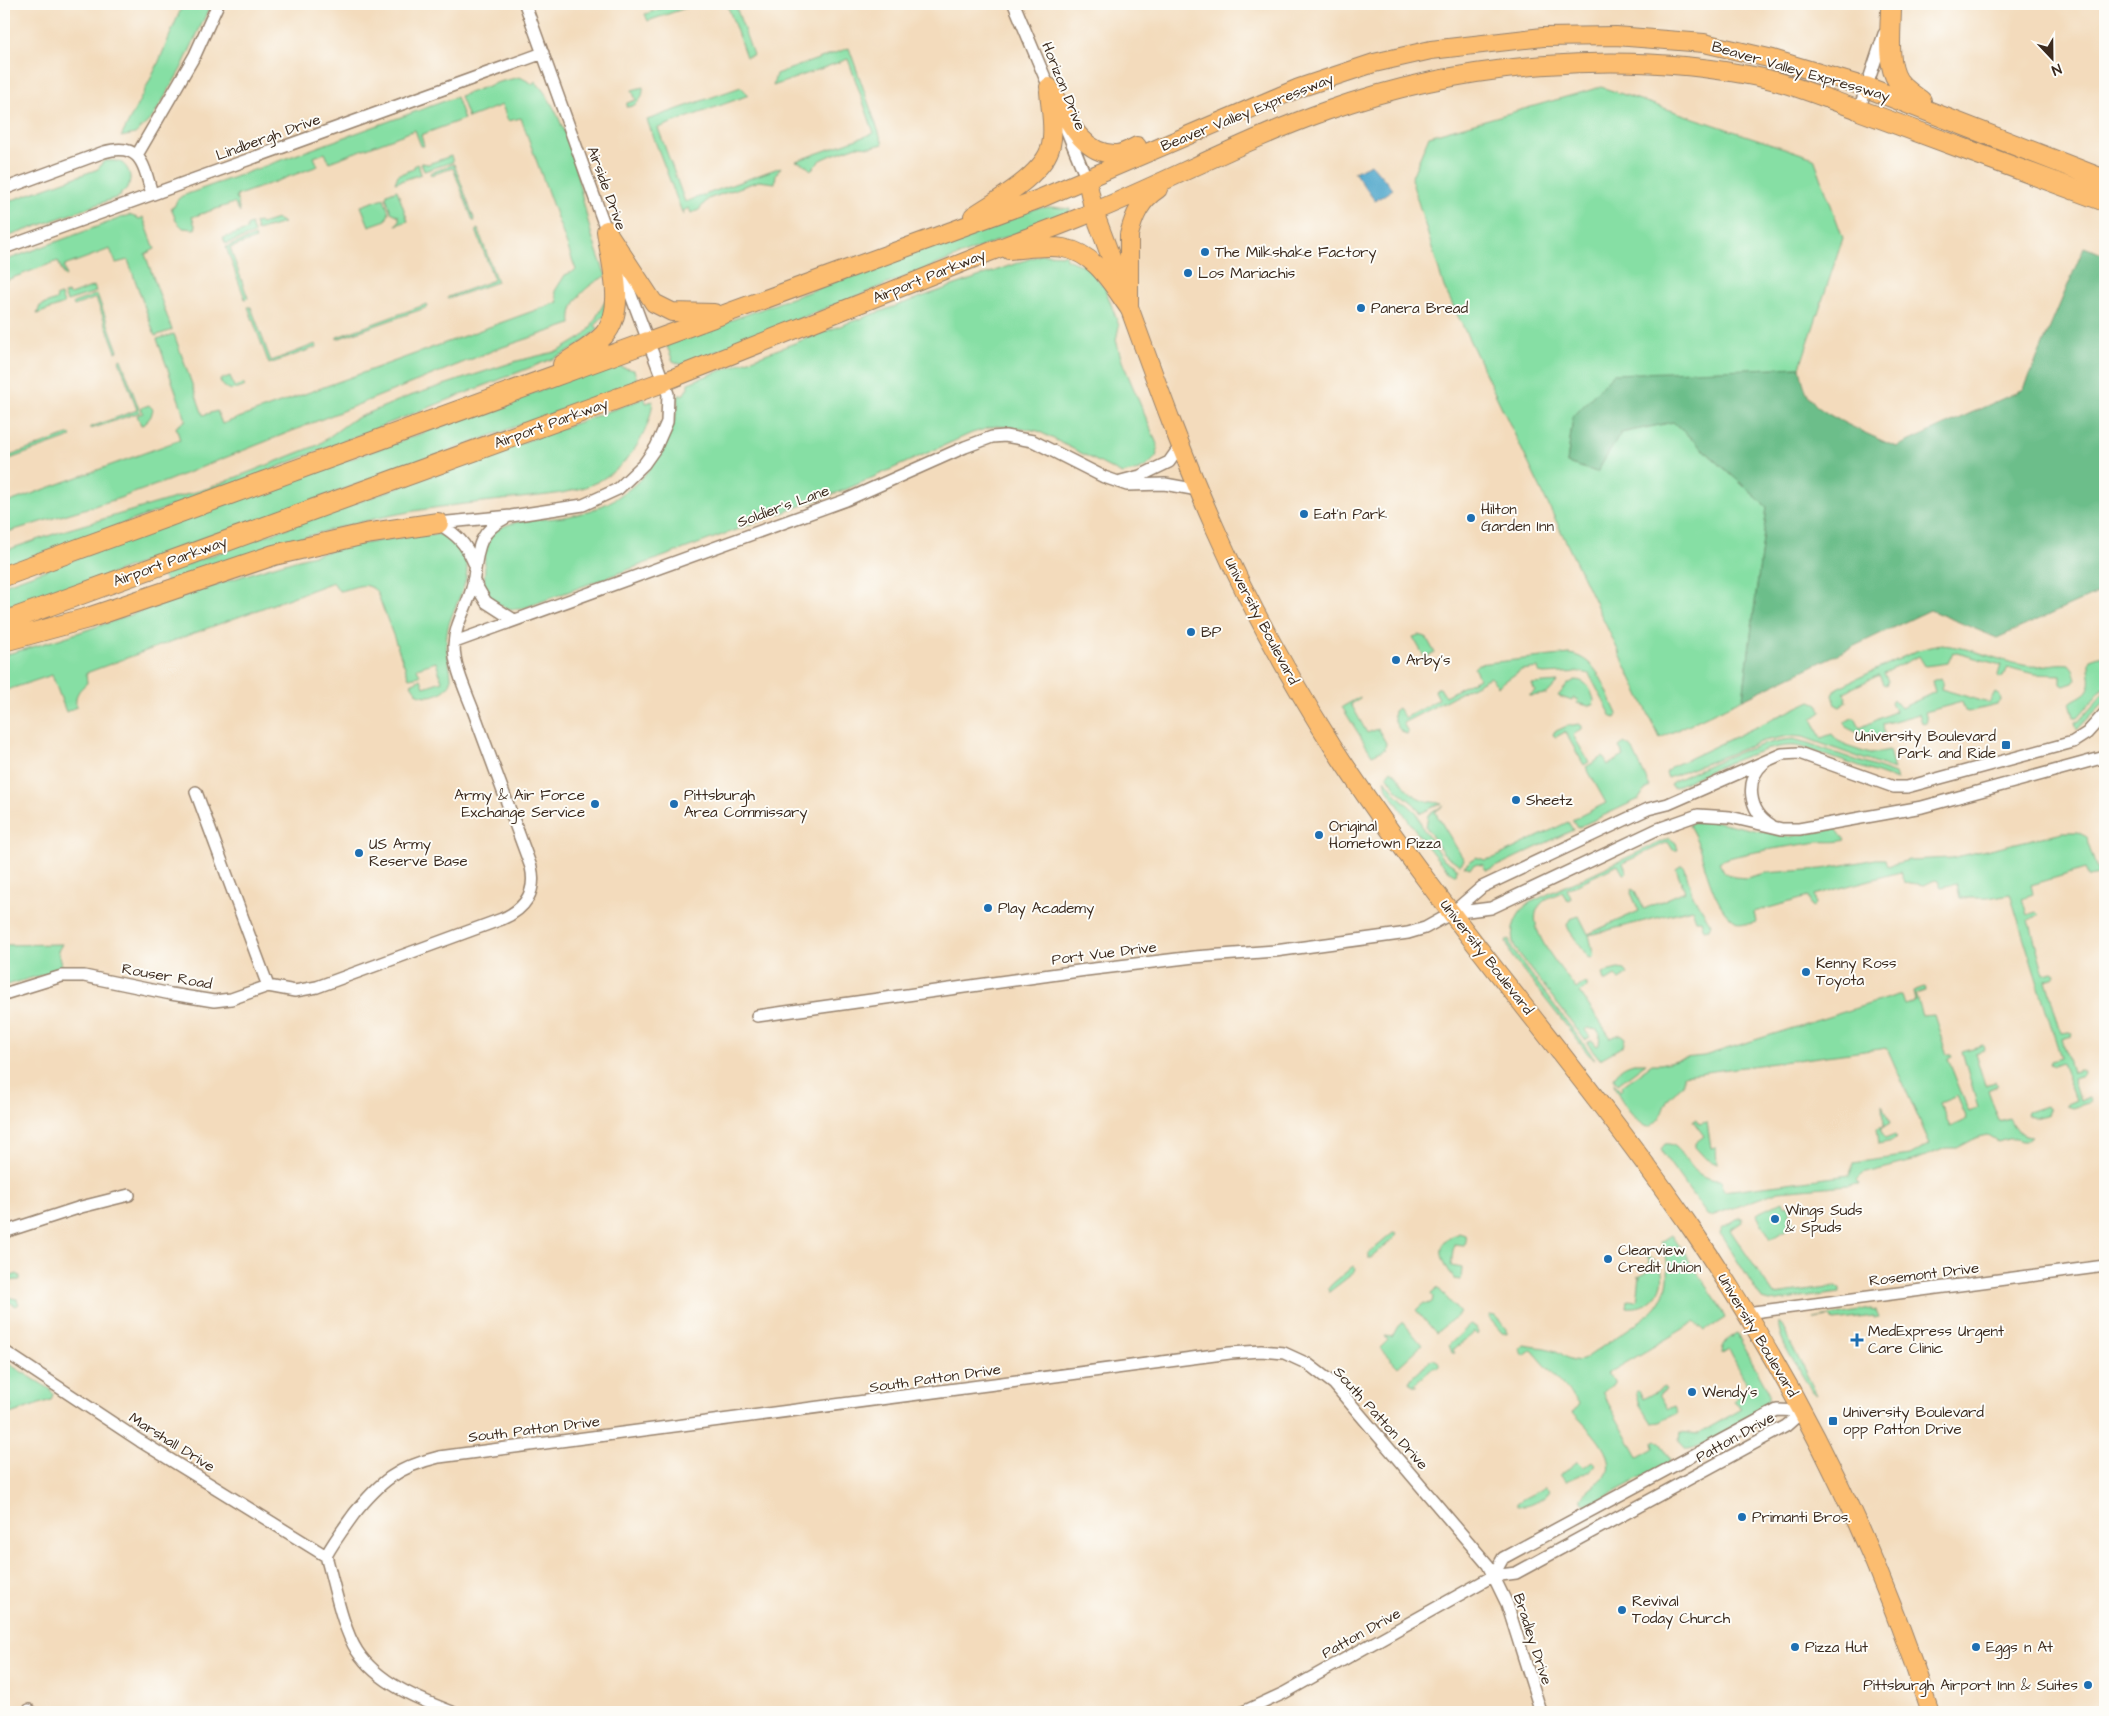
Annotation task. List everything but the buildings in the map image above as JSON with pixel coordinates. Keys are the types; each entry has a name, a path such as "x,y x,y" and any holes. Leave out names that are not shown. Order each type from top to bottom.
{"highway":[{"path":"1891,6 1891,59 1894,75 1904,88 1937,113"},
{"name":"Beaver Valley Expressway","path":"1866,87 1937,113 2105,180"},
{"name":"Beaver Valley Expressway","path":"1859,110 2105,201"},
{"path":"540,381 595,343 611,326 617,300 607,231"},
{"path":"4,576 648,342"},
{"name":"Airport Parkway","path":"4,622 663,382"},
{"path":"4,641 88,618 274,555 365,534 438,523"}],"main road":[{"name":"Beaver Valley Expressway","path":"1087,180 1299,88 1391,59 1454,46 1543,37 1616,36 1704,43 1773,60 1866,87"},
{"name":"Beaver Valley Expressway","path":"1094,212 1301,120 1370,96 1450,78 1490,72 1598,62 1679,64 1765,78 1859,110"},
{"path":"1049,86 1084,143 1101,152 1118,154 1200,119 1217,124"},
{"path":"950,232 1023,182 1049,154 1052,132 1049,86"},
{"path":"1129,308 1128,248 1132,224 1137,211 1148,196 1185,170"},
{"path":"648,342 1087,180"},
{"name":"University Boulevard","path":"1087,180 1094,212 1198,490 1242,586 1296,685 1337,752 1452,913 1633,1148 1695,1234 1746,1312 1803,1411 1872,1558 1909,1649 1930,1712"},
{"name":"Airport Parkway","path":"663,382 988,252 1094,212"},
{"path":"607,231 654,303 672,312 727,313"},
{"path":"988,252 1049,247 1075,251 1086,256 1096,264 1129,308"}],"street":[{"path":"138,156 196,55 218,4"},
{"name":"Airside Drive","path":"438,523 511,516 583,505 618,489 632,478 656,447 667,422 668,394 525,4"},
{"name":"Horizon Drive","path":"1014,4 1087,180"},
{"path":"1859,110 1891,6"},
{"name":"Lindbergh Drive","path":"4,248 543,53"},
{"path":"4,189 115,149 126,149 138,156 143,165 152,194"},
{"name":"Soldier's Lane","path":"455,642 846,500 965,447 992,437 1005,436 1033,441 1116,481 1136,486 1165,484 1198,490"},
{"path":"1116,481 1140,476 1169,462 1181,445"},
{"path":"196,792 268,986 295,991 316,987 511,915 526,903 533,883 531,867 459,671 455,642 455,631 473,580 474,562 488,530 511,516"},
{"path":"438,523 461,539 474,562"},
{"path":"473,580 486,602 514,620"},
{"path":"1452,913 1482,887 1648,809 1668,804 1782,754 1799,753 1894,787 1907,787 2073,742 2087,733 2105,712"},
{"path":"1452,913 1491,908 1658,829 1698,815 1730,817 1775,828 1799,829 1922,807 2105,757"},
{"path":"1767,760 1757,768 1754,777 1752,800 1759,815 1775,828"},
{"name":"Port Vue Drive","path":"757,1016 1086,970 1194,957 1276,951 1396,935 1425,928 1452,913"},
{"name":"Rouser Road","path":"4,994 69,975 84,976 214,1001 231,999 268,986"},
{"path":"4,1232 82,1207 129,1195"},
{"name":"Rosemont Drive","path":"1746,1312 2105,1266"},
{"name":"South Patton Drive","path":"326,1556 335,1539 373,1490 384,1481 416,1464 439,1458 1261,1350 1295,1357 1334,1384 1480,1554 1493,1576"},
{"name":"Marshall Drive","path":"4,1351 140,1441 326,1556"},
{"name":"Patton Drive","path":"1493,1576 1503,1558 1777,1410 1803,1411"},
{"name":"Patton Drive","path":"1243,1712 1284,1693 1493,1576 1516,1573 1786,1426 1803,1411"},
{"path":"326,1556 347,1629 357,1651 368,1664 396,1686 452,1712"},
{"name":"Bradley Drive","path":"1493,1576 1507,1604 1541,1712"}],"green space":[{"path":"183,4 211,4 181,69 153,117 135,134 121,137 157,66"},
{"path":"675,4 697,4 648,21 645,14"},
{"path":"727,4 735,4 753,55 746,57"},
{"path":"849,48 883,144 872,147 857,146 832,155 821,160 811,170 804,164 796,161 874,133 848,59 773,86 776,74"},
{"path":"520,77 533,84 535,81 547,96 557,114 565,133 592,236 606,276 592,284 580,295 573,308 571,324 497,349 167,481 117,499 4,533 4,504 180,440 176,427 186,420 157,339 174,334 203,415 217,411 222,424 558,302 555,291 565,275 576,270 521,118 508,121 502,105 468,118 460,96 499,82"},
{"path":"643,87 639,101 630,107 626,107 627,103 636,100 632,90"},
{"path":"741,87 749,95 658,128 685,202 781,167 776,174 775,183 759,181 747,185 708,199 699,210 691,213 689,208 683,211 683,215 647,120"},
{"path":"1601,87 1814,158 1843,238 1800,367 1739,370 1573,417 1567,463 1597,472 1621,433 1673,422 1767,507 1743,699 1660,738 1444,287 1411,179 1429,136"},
{"path":"456,97 464,119 421,135 424,146 421,146 415,130 329,162 325,153 314,157 318,166 236,196 240,213 234,203 192,217 196,228 194,229 183,228 176,221 171,207 174,207 177,200 182,196"},
{"path":"451,156 453,162 424,171 421,163 428,164"},
{"path":"105,161 120,162 128,170 130,175 129,183 124,191 120,193 121,196 4,238 4,203 98,169"},
{"path":"418,164 421,174 395,183 398,175 413,169"},
{"path":"454,164 475,221 473,221 453,168 431,175 430,173"},
{"path":"397,190 408,221 396,225 399,221 399,216 391,212 386,197 387,194"},
{"path":"384,198 389,213 386,220 369,226 361,206"},
{"path":"1037,208 1070,209 1070,212 682,365 673,361 666,344"},
{"path":"129,215 140,219 143,217 155,249 145,254 172,330 155,336 128,260 116,263 110,249 64,266 66,277 58,261 4,281 4,261"},
{"path":"277,219 284,223 257,231 255,223 259,222 261,224"},
{"path":"251,224 254,234 226,244 223,238 247,230 247,226"},
{"path":"478,229 497,282 448,299 448,297 494,280 476,230"},
{"path":"255,236 256,239 230,248 248,298 245,299 226,247"},
{"path":"2084,247 2105,255 2105,590 1997,638 1930,610 1743,699 1767,507 1673,422 1621,433 1597,472 1567,463 1573,417 1613,374 1800,367 1806,391 1820,408 1840,421 1896,447 2024,389"},
{"path":"1043,254 1066,255 1066,259 1081,265 1083,261 1105,288 1119,326 1116,340 1122,361 1157,444 1156,457 1147,466 1122,474 1038,431 996,426 972,433 847,489 524,608 513,609 502,606 489,596 485,584 484,553 485,545 491,535 499,529 516,522 563,517 586,512 607,503 626,491 643,477 657,459 667,440 675,418 679,395 684,394 688,383 848,323"},
{"path":"94,286 96,292 67,301 64,294 68,293 70,295"},
{"path":"97,294 118,351 116,352 96,298 74,306 73,303"},
{"path":"61,295 64,304 37,314 40,306 56,300 57,296"},
{"path":"607,298 605,318 602,317 595,326 599,329 572,350 557,357 260,474 4,567 4,551 66,530 209,488 318,445 352,420 407,397 517,361 559,351 582,337 589,330"},
{"path":"427,304 428,307 337,339 337,337"},
{"path":"248,307 251,307 271,361 316,344 317,347 269,364"},
{"path":"121,359 140,412 91,429 91,427 137,410 119,360"},
{"path":"615,363 621,363 621,367 634,370 638,382 4,613 4,585"},
{"path":"230,376 234,387 243,384 245,386 238,389 224,387 220,380"},
{"path":"645,398 646,403 653,401 651,414 642,437 635,448 618,467 588,486 559,493 440,507 382,517 289,542 166,582 163,575 196,561"},
{"path":"149,405 153,409 151,416 145,424 141,425 137,415 143,413 141,408"},
{"path":"70,434 71,437 4,461 4,458"},
{"path":"436,534 444,535 453,540 461,549 466,559 467,570 466,580 449,622 446,639 451,682 445,690 432,696 418,694 411,684 421,679 424,687 442,681 436,662 417,668 420,676 409,678 377,592 373,588 364,585 339,591 333,582 86,673 87,683 78,693 76,707 66,712 52,675 4,691 4,655 111,622 271,567 325,552 380,541"},
{"path":"1419,635 1426,637 1435,653 1425,658 1413,637"},
{"path":"1940,645 1972,650 2029,666 2069,664 2073,669 2076,679 2073,683 2064,686 2061,684 2061,675 2034,674 2007,667 2003,676 1999,678 2001,665 1953,652 1948,663 1925,666 1919,656 1884,673 1888,681 1886,685 1883,684 1879,675 1844,692 1847,702 1840,707 1836,705 1833,695 1837,688 1918,650"},
{"path":"1570,654 1580,657 1595,669 1617,714 1616,718 1612,717 1589,674 1582,672 1544,674 1539,673 1538,668 1521,670 1498,686 1490,677 1403,723 1408,732 1407,734 1401,731 1395,722 1394,711 1398,708 1405,718 1439,699 1435,691 1436,688 1440,688 1445,696 1479,678 1474,668 1478,664"},
{"path":"2105,654 2105,686 2078,717 2074,717 2070,703 2085,693 2089,687 2090,659"},
{"path":"1940,678 1943,681 1941,689 1989,703 1995,692 2000,695 2001,701 1997,705 1968,712 1965,711 1962,702 1925,712 1927,721 1925,724 1922,723 1919,714 1883,724 1884,734 1876,737 1865,735 1846,727 1845,722 1852,718 1855,718 1860,728 1895,711 1891,702 1893,699 1901,708 1935,692 1932,681"},
{"path":"1579,680 1588,686 1594,700 1593,705 1577,703 1578,700 1573,698 1572,701 1558,696 1568,684"},
{"path":"1558,682 1547,694 1529,696 1535,691 1532,684"},
{"path":"2105,692 2105,701 2077,730 2075,722 2079,721"},
{"path":"1360,697 1360,699 1351,704 1367,733 1378,729 1386,743 1385,749 1372,755 1342,707"},
{"path":"1811,701 1818,704 1822,712 1812,719 1821,738 1832,734 1838,741 1846,744 1846,746 1870,754 1889,750 1894,770 1803,737 1789,736 1763,741 1668,778 1666,773 1671,767"},
{"path":"1579,724 1582,726 1582,729 1573,735 1589,762 1584,765 1565,732 1556,737 1553,735 1554,732 1567,726"},
{"path":"1793,739 1895,774 1897,780 1802,747 1789,746 1774,748 1738,759 1675,787 1672,787 1670,784 1747,749"},
{"path":"1624,743 1632,748 1650,787 1644,791 1639,799 1577,828 1572,820 1606,803 1586,767 1603,757 1608,765 1624,756 1619,747"},
{"path":"1391,770 1414,795 1430,802 1442,803 1421,813 1414,804 1398,791 1387,775"},
{"path":"1385,779 1397,795 1417,813 1423,829 1442,858 1457,868 1456,875 1439,861 1420,836 1387,789"},
{"path":"1444,805 1435,812 1464,860 1460,865 1443,853 1426,827 1428,815"},
{"path":"1695,820 1709,820 1787,837 1836,829 1845,840 1766,850 1719,862 1725,873 1734,877 1746,878 1765,873 1822,869 1876,859 1885,859 1887,866 1909,860 1952,858 2063,832 2077,832 2087,837 2099,875 2089,877 2085,869 2031,885 2033,894 2022,898 2027,915 2036,912 2039,915 2029,920 2044,974 2053,972 2056,974 2055,977 2046,980 2061,1033 2073,1033 2072,1036 2062,1039 2072,1072 2080,1070 2084,1072 2083,1075 2073,1078 2080,1100 2089,1098 2091,1102 2072,1108 2066,1106 2076,1100 2062,1063 2054,1066 2050,1064 2051,1061 2061,1058 2010,894 1988,898 1960,898 1957,884 1941,887 1938,881 1935,880 1924,885 1904,882 1900,872 1814,895 1816,904 1813,907 1808,897 1754,912 1756,922 1744,924 1733,920 1718,899 1698,843 1689,825"},
{"path":"1568,822 1573,830 1491,869 1486,870 1483,865 1475,864 1470,868 1464,866 1476,857 1485,860 1494,858"},
{"path":"1669,838 1676,843 1678,850 1673,850 1668,842 1623,863 1627,872 1625,874 1623,874 1618,865 1567,889 1571,898 1570,901 1567,900 1562,892 1544,901 1536,912 1539,934 1553,959 1576,989 1584,983 1587,984 1587,987 1580,993 1611,1038 1620,1034 1625,1038 1623,1046 1600,1059 1587,1043 1592,1040 1597,1046 1599,1045 1600,1034 1597,1030 1587,1028 1585,1030 1590,1037 1585,1040 1515,948 1512,936 1513,929 1520,912 1529,903"},
{"path":"1682,865 1685,868 1692,894 1711,924 1709,929 1704,930 1701,920 1696,920 1692,909 1589,935 1594,956 1592,958 1588,957 1569,930 1567,925 1570,919 1579,916 1588,934 1639,911 1631,893 1632,889 1635,891 1644,909 1685,891 1676,869"},
{"path":"1509,939 1512,949 1595,1059 1589,1055 1511,955 1506,941"},
{"path":"62,944 58,951 62,969 4,986 4,945"},
{"path":"1618,969 1625,970 1628,974 1619,980 1615,976 1604,981 1602,973"},
{"path":"1926,988 1925,991 1915,994 1922,1016 1934,1015 1947,1055 1952,1057 1948,1059 1969,1112 1978,1108 1962,1051 1983,1045 1984,1050 1975,1053 1985,1085 1995,1082 1998,1085 1988,1090 1999,1121 2009,1118 2018,1131 2032,1136 2026,1141 2007,1139 1998,1142 1987,1135 1978,1137 1957,1148 1946,1148 1913,1161 1862,1174 1856,1180 1859,1184 1779,1191 1711,1216 1707,1215 1663,1154 1661,1149 1665,1144 1678,1148 1700,1174 1709,1179 1721,1180 1724,1191 1850,1175 1853,1163 1910,1155 1930,1144 1887,1048 1683,1075 1683,1085 1670,1097 1659,1118 1649,1127 1639,1122 1618,1095 1615,1088 1614,1083 1620,1091 1622,1089 1621,1086 1652,1064 1704,1056 1898,995 1902,995 1905,1004 1915,1001 1913,991","holes":["1957,1096 1967,1119 1950,1127 1940,1103"]},
{"path":"1634,1063 1646,1063 1618,1084 1614,1078 1619,1070"},
{"path":"1883,1104 1890,1123 1880,1129 1885,1139 1895,1135 1897,1137 1893,1141 1879,1144 1877,1128 1884,1126"},
{"path":"2046,1106 2049,1110 2047,1115 2034,1118 2027,1115 2028,1112"},
{"path":"1696,1119 1699,1124 1707,1122 1711,1148 1716,1147 1717,1164 1706,1159 1695,1147 1695,1143 1704,1136 1693,1121"},
{"name":"Wings Suds & Spuds","path":"1783,1201 1785,1206 1788,1205 1791,1212 1789,1214 1795,1224 1771,1239 1756,1214"},
{"path":"1740,1217 1743,1219 1742,1222 1730,1230 1774,1295 1836,1287 1840,1288 1840,1293 1769,1302 1762,1300 1720,1233 1722,1228"},
{"path":"1393,1233 1397,1234 1395,1237 1371,1258 1368,1258 1368,1254"},
{"path":"1459,1233 1465,1235 1466,1242 1464,1245 1454,1244 1451,1266 1462,1268 1461,1280 1454,1279 1446,1266 1442,1253 1445,1242 1450,1237"},
{"path":"1672,1235 1717,1301 1725,1318 1705,1331 1695,1322 1607,1374 1615,1381 1615,1384 1602,1392 1638,1457 1654,1448 1653,1442 1656,1440 1661,1444 1670,1460 1667,1464 1588,1506 1582,1502 1582,1497 1605,1476 1608,1460 1605,1451 1573,1412 1579,1404 1532,1350 1524,1356 1520,1349 1524,1345 1546,1348 1557,1351 1573,1360 1583,1360 1650,1314 1663,1298 1668,1280 1667,1261 1661,1242"},
{"path":"1647,1255 1656,1261 1661,1269 1663,1278 1661,1287 1656,1296 1648,1302 1639,1306 1627,1307 1628,1300 1637,1301 1640,1276 1638,1276 1648,1271 1649,1260"},
{"path":"1353,1266 1356,1269 1355,1272 1329,1292 1328,1289 1331,1285"},
{"path":"17,1274 20,1276 20,1280 6,1281 6,1297 17,1299 19,1304 16,1306 4,1299 4,1279"},
{"path":"1438,1288 1460,1313 1436,1333 1416,1310 1424,1303 1432,1302 1433,1297 1431,1294"},
{"path":"1870,1309 1876,1310 1879,1317 1834,1321 1830,1317 1814,1319"},
{"path":"1490,1315 1495,1316 1507,1329 1507,1334 1502,1333 1489,1318"},
{"path":"1403,1322 1422,1345 1398,1367 1380,1348 1388,1340 1385,1336 1392,1337 1398,1326"},
{"path":"1779,1323 1817,1395 1812,1392 1786,1348 1779,1330"},
{"path":"1470,1325 1476,1328 1477,1335 1474,1332 1453,1350 1455,1353 1452,1353 1449,1345"},
{"path":"1737,1334 1768,1390 1768,1401 1754,1414 1729,1431 1703,1444 1686,1449 1679,1441 1680,1432 1698,1434 1742,1409 1734,1402 1741,1393 1749,1388 1729,1350 1722,1354 1726,1342"},
{"path":"1433,1358 1440,1363 1440,1366 1438,1368 1435,1366 1415,1384 1417,1386 1414,1386 1410,1381 1412,1377"},
{"path":"4,1361 50,1389 53,1394 51,1400 4,1416 4,1412 12,1407 4,1393"},
{"path":"1664,1387 1666,1390 1659,1394 1668,1409 1675,1406 1678,1413 1660,1422 1652,1423 1640,1405 1636,1392 1639,1390 1643,1399"},
{"path":"1578,1461 1584,1467 1592,1461 1595,1464 1590,1471 1566,1482 1561,1474"},
{"path":"1546,1487 1550,1491 1540,1500 1531,1505 1517,1506 1517,1503 1520,1501"}],"water":[{"path":"1371,164 1393,189 1375,201 1354,172"}],"place":[{"name":"The Milkshake Factory","path":"1205,252"},
{"name":"Los Mariachis","path":"1188,273"},
{"name":"Panera Bread","path":"1361,308"},
{"name":"Eat'n Park","path":"1304,514"},
{"name":"Hilton Garden Inn","path":"1471,518"},
{"name":"BP","path":"1191,632"},
{"name":"Arby's","path":"1396,660"},
{"name":"University Boulevard Park and Ride","path":"2006,745"},
{"name":"Sheetz","path":"1516,800"},
{"name":"Army & Air Force Exchange Service","path":"595,804"},
{"name":"Pittsburgh Area Commissary","path":"674,804"},
{"name":"Original Hometown Pizza","path":"1319,835"},
{"name":"US Army Reserve Base","path":"359,853"},
{"name":"Play Academy","path":"988,908"},
{"name":"Kenny Ross Toyota","path":"1806,972"},
{"name":"Wings Suds & Spuds","path":"1775,1219"},
{"name":"Clearview Credit Union","path":"1608,1259"},
{"name":"MedExpress Urgent Care Clinic","path":"1857,1340"},
{"name":"Wendy's","path":"1692,1392"},
{"name":"University Boulevard opp Patton Drive","path":"1833,1421"},
{"name":"Primanti Bros.","path":"1742,1517"},
{"name":"Revival Today Church","path":"1622,1610"},
{"name":"Pizza Hut","path":"1795,1647"},
{"name":"Eggs n At","path":"1976,1647"},
{"name":"Pittsburgh Airport Inn & Suites","path":"2088,1685"}]}
